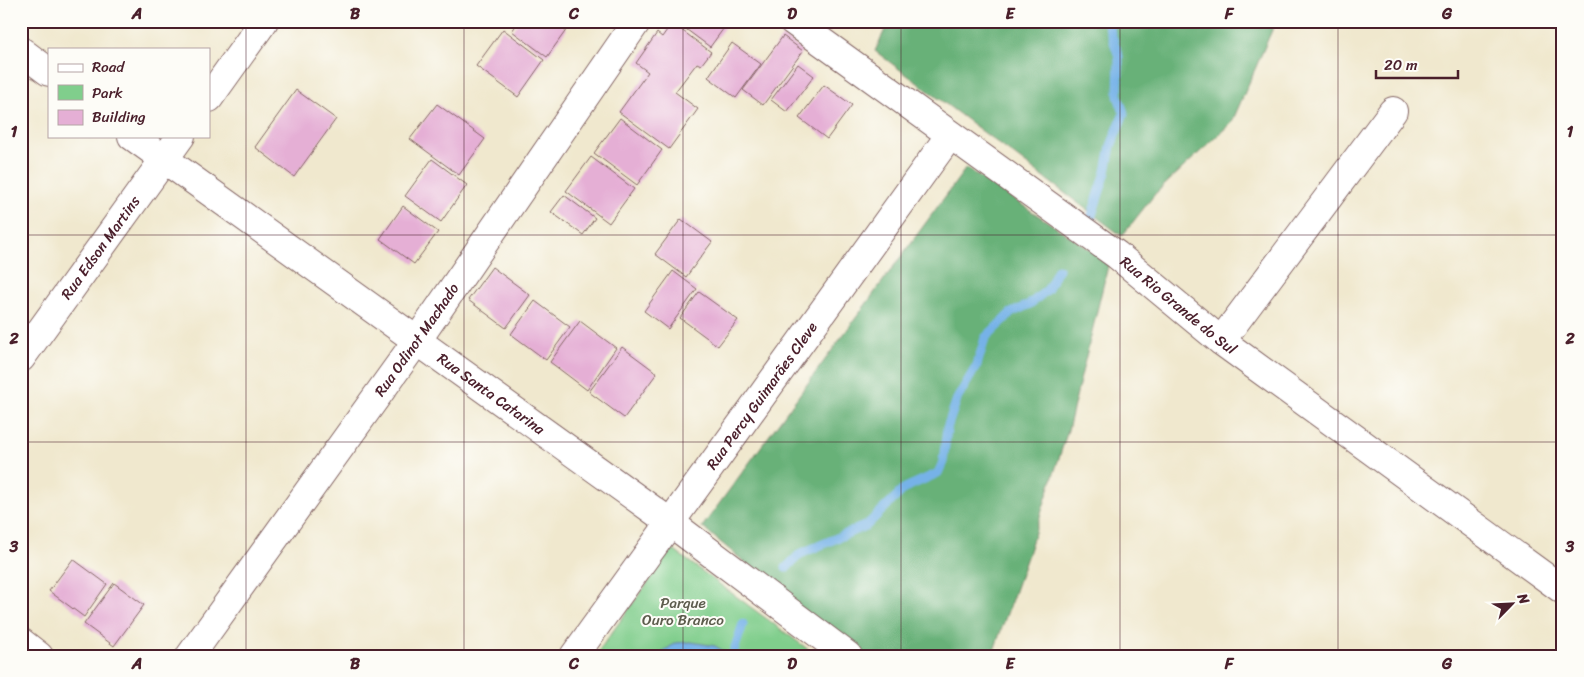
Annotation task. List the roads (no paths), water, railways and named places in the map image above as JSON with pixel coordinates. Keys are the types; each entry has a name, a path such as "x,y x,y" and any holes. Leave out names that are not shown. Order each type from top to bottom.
{"street":[{"path":"210,97 264,21"},
{"name":"Rua Odinot Machado","path":"190,656 418,340 636,21"},
{"name":"Rua Rio Grande do Sul","path":"793,21 1117,255 1222,341 1563,590"},
{"path":"21,51 48,71"},
{"path":"1222,341 1393,111"},
{"name":"Rua Percy Guimarães Cleve","path":"574,656 950,135"},
{"name":"Rua Santa Catarina","path":"135,138 164,161 418,340 671,523 848,656"},
{"name":"Rua Edson Martins","path":"21,358 181,138"},
{"path":"21,642 39,656"}],"water":[{"path":"691,642 715,646 732,656 658,656 675,643"}],"waterway":[{"path":"1091,218 1106,172 1111,146 1124,113 1118,96 1119,57 1107,21"},
{"path":"786,568 800,554 867,525 905,488 938,473 943,462 947,428 957,399 977,365 985,338 1011,313 1030,304 1048,289 1058,269"},
{"path":"732,656 743,624"}],"park label":[{"name":"Parque Ouro Branco","path":"683,612"}]}
